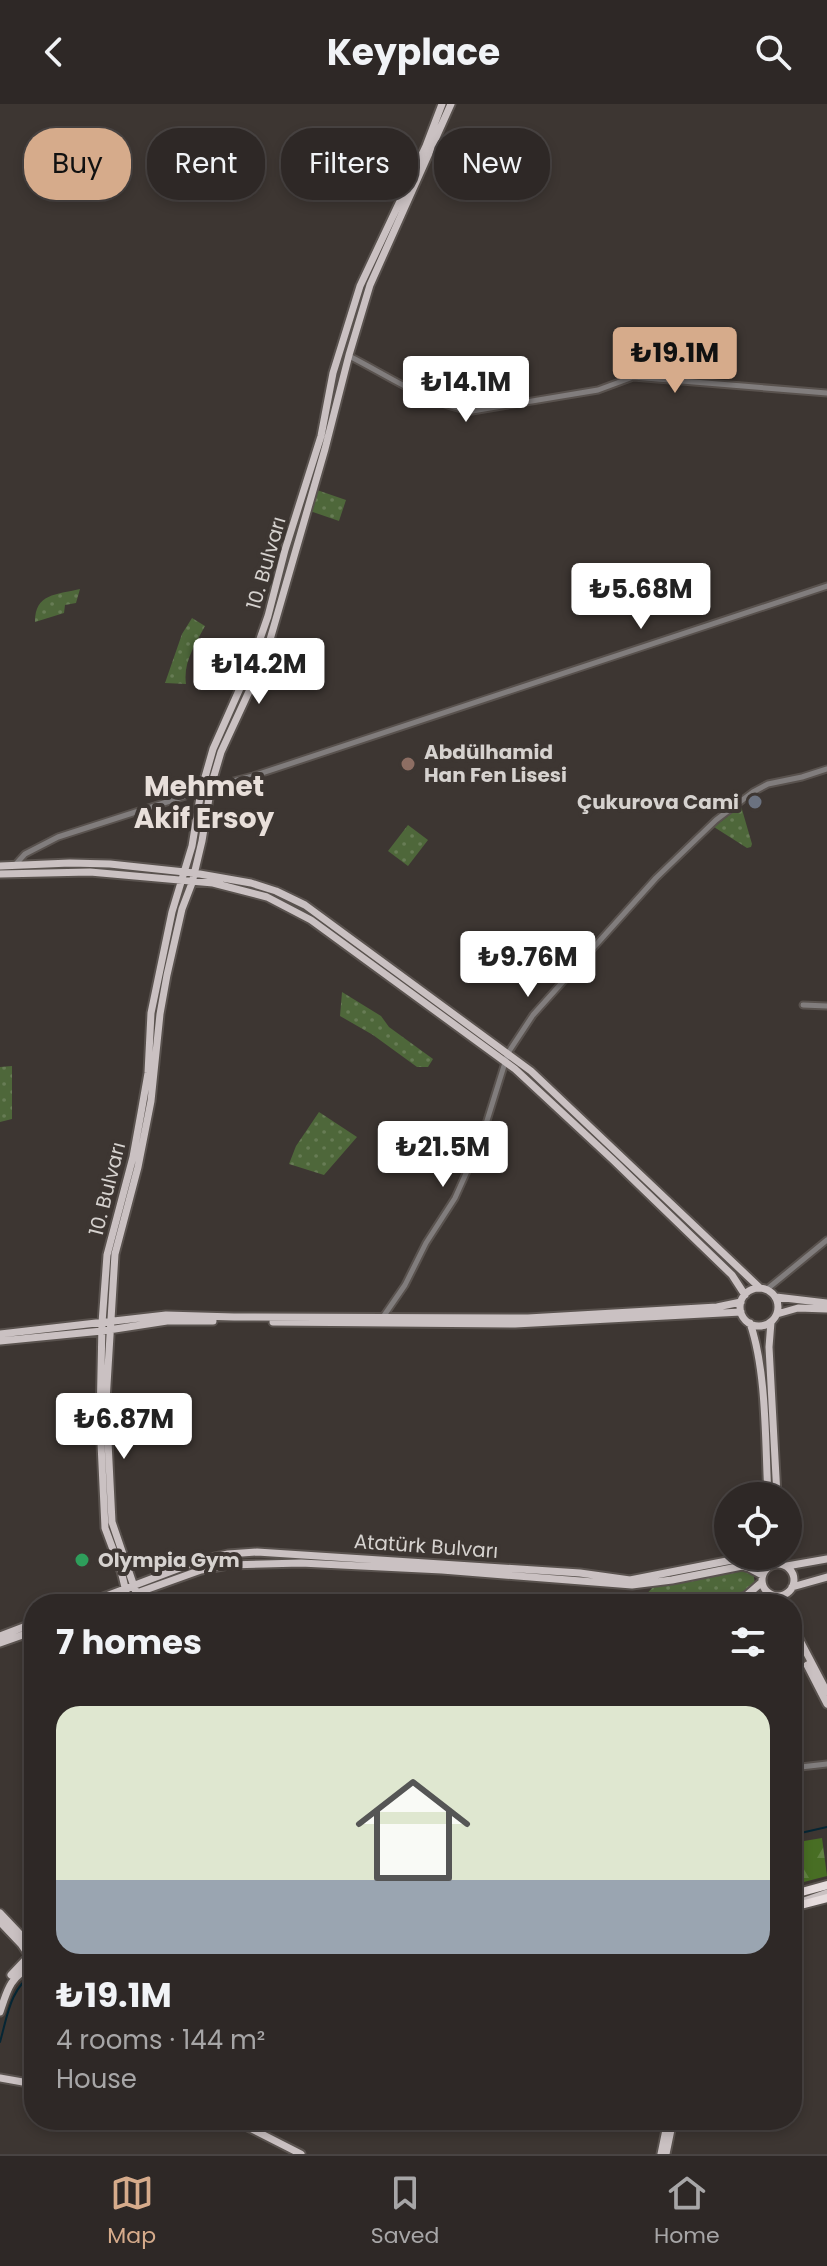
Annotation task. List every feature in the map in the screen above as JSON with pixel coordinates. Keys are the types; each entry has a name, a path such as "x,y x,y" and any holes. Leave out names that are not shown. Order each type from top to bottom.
{"highway":[{"path":"802,1893 827,1891"},
{"path":"802,1901 827,1891"}],"main road":[{"name":"10. Bulvarı","path":"130,1594 112,1522 106,1326 115,1254 138,1167 151,1101 160,1014 181,881 192,846 201,791 213,749 253,659 268,616 321,436 333,373 360,286 426,146 442,104"},
{"name":"10. Bulvarı","path":"180,900 192,883 211,786 221,752 265,657 370,285 451,104"},
{"path":"0,866 110,864 184,871 251,883 276,891 305,905 506,1057 732,1275 743,1298 741,1312 750,1323 757,1346 767,1482"},
{"path":"0,874 90,872 213,883 267,897 311,920 506,1057 531,1071 763,1289 776,1297 827,1303"},
{"path":"160,880 180,900 192,890 213,883"},
{"path":"0,1334 167,1321 503,1324 717,1307 743,1298 753,1290 763,1289"},
{"path":"776,1297 778,1308 771,1322 769,1347 776,1482"},
{"path":"777,1314 798,1308 827,1309"},
{"path":"0,1341 166,1315 554,1319 741,1312"},
{"path":"750,1323 758,1326 771,1322"},
{"name":"Atatürk Bulvarı","path":"130,1594 213,1557 257,1552 580,1573 630,1580 714,1564"},
{"path":"802,1561 827,1559"},
{"name":"Atatürk Bulvarı","path":"152,1583 216,1567 267,1563 442,1570 623,1585 672,1580 742,1566 762,1579"},
{"path":"110,1594 125,1569 152,1583 147,1594"},
{"path":"748,1594 768,1570"},
{"path":"790,1570 793,1574 791,1594"},
{"path":"784,1594 827,1577"},
{"path":"762,1579 764,1588 770,1594"},
{"path":"0,1636 24,1627"},
{"path":"0,1643 24,1635"},
{"path":"802,1644 827,1692"},
{"path":"802,1654 827,1704"},
{"path":"0,1913 24,1944"},
{"path":"0,1922 24,1947"},
{"path":"0,1999 6,1980 24,1964"},
{"path":"0,2012 11,1982 24,1968"},
{"path":"0,2078 24,2082"},
{"path":"254,2130 301,2154"},
{"path":"664,2154 669,2130"}],"street":[{"path":"349,355 437,401 472,411 598,390 633,377 827,393"},
{"path":"14,866 25,854 58,837 211,786 253,776 827,586"},
{"path":"383,1317 405,1285 466,1174 481,1140 506,1057 533,1015 656,878 716,820 768,784 827,769"},
{"path":"803,1005 827,1006"},
{"path":"763,1289 827,1240"},
{"path":"802,1767 827,1764"}],"green space":[{"path":"317,490 346,500 339,521 310,511"},
{"path":"80,589 76,603 65,605 64,613 35,622 43,600"},
{"path":"192,618 205,626 188,661 186,684 165,683 182,634"},
{"path":"741,806 752,844 747,848 714,827"},
{"path":"408,825 428,840 408,866 388,851"},
{"path":"342,992 381,1016 389,1027 433,1059 428,1067 417,1067 340,1016"},
{"path":"12,1066 12,1119 0,1122 0,1067"},
{"path":"319,1112 357,1137 324,1175 289,1164 296,1146"},
{"path":"738,1570 753,1570 756,1594 647,1594 653,1587"},
{"path":"822,1838 827,1876 802,1882 802,1841"}],"waterway":[{"path":"802,1833 827,1827"},
{"path":"0,2042 15,1995 24,1982"}],"place":[{"name":"Abdülhamid Han Fen Lisesi","path":"408,764"},
{"name":"Çukurova Cami","path":"755,802"},
{"name":"Olympia Gym","path":"82,1560"}],"district":[{"name":"Mehmet Akif Ersoy","path":"204,802"}]}
